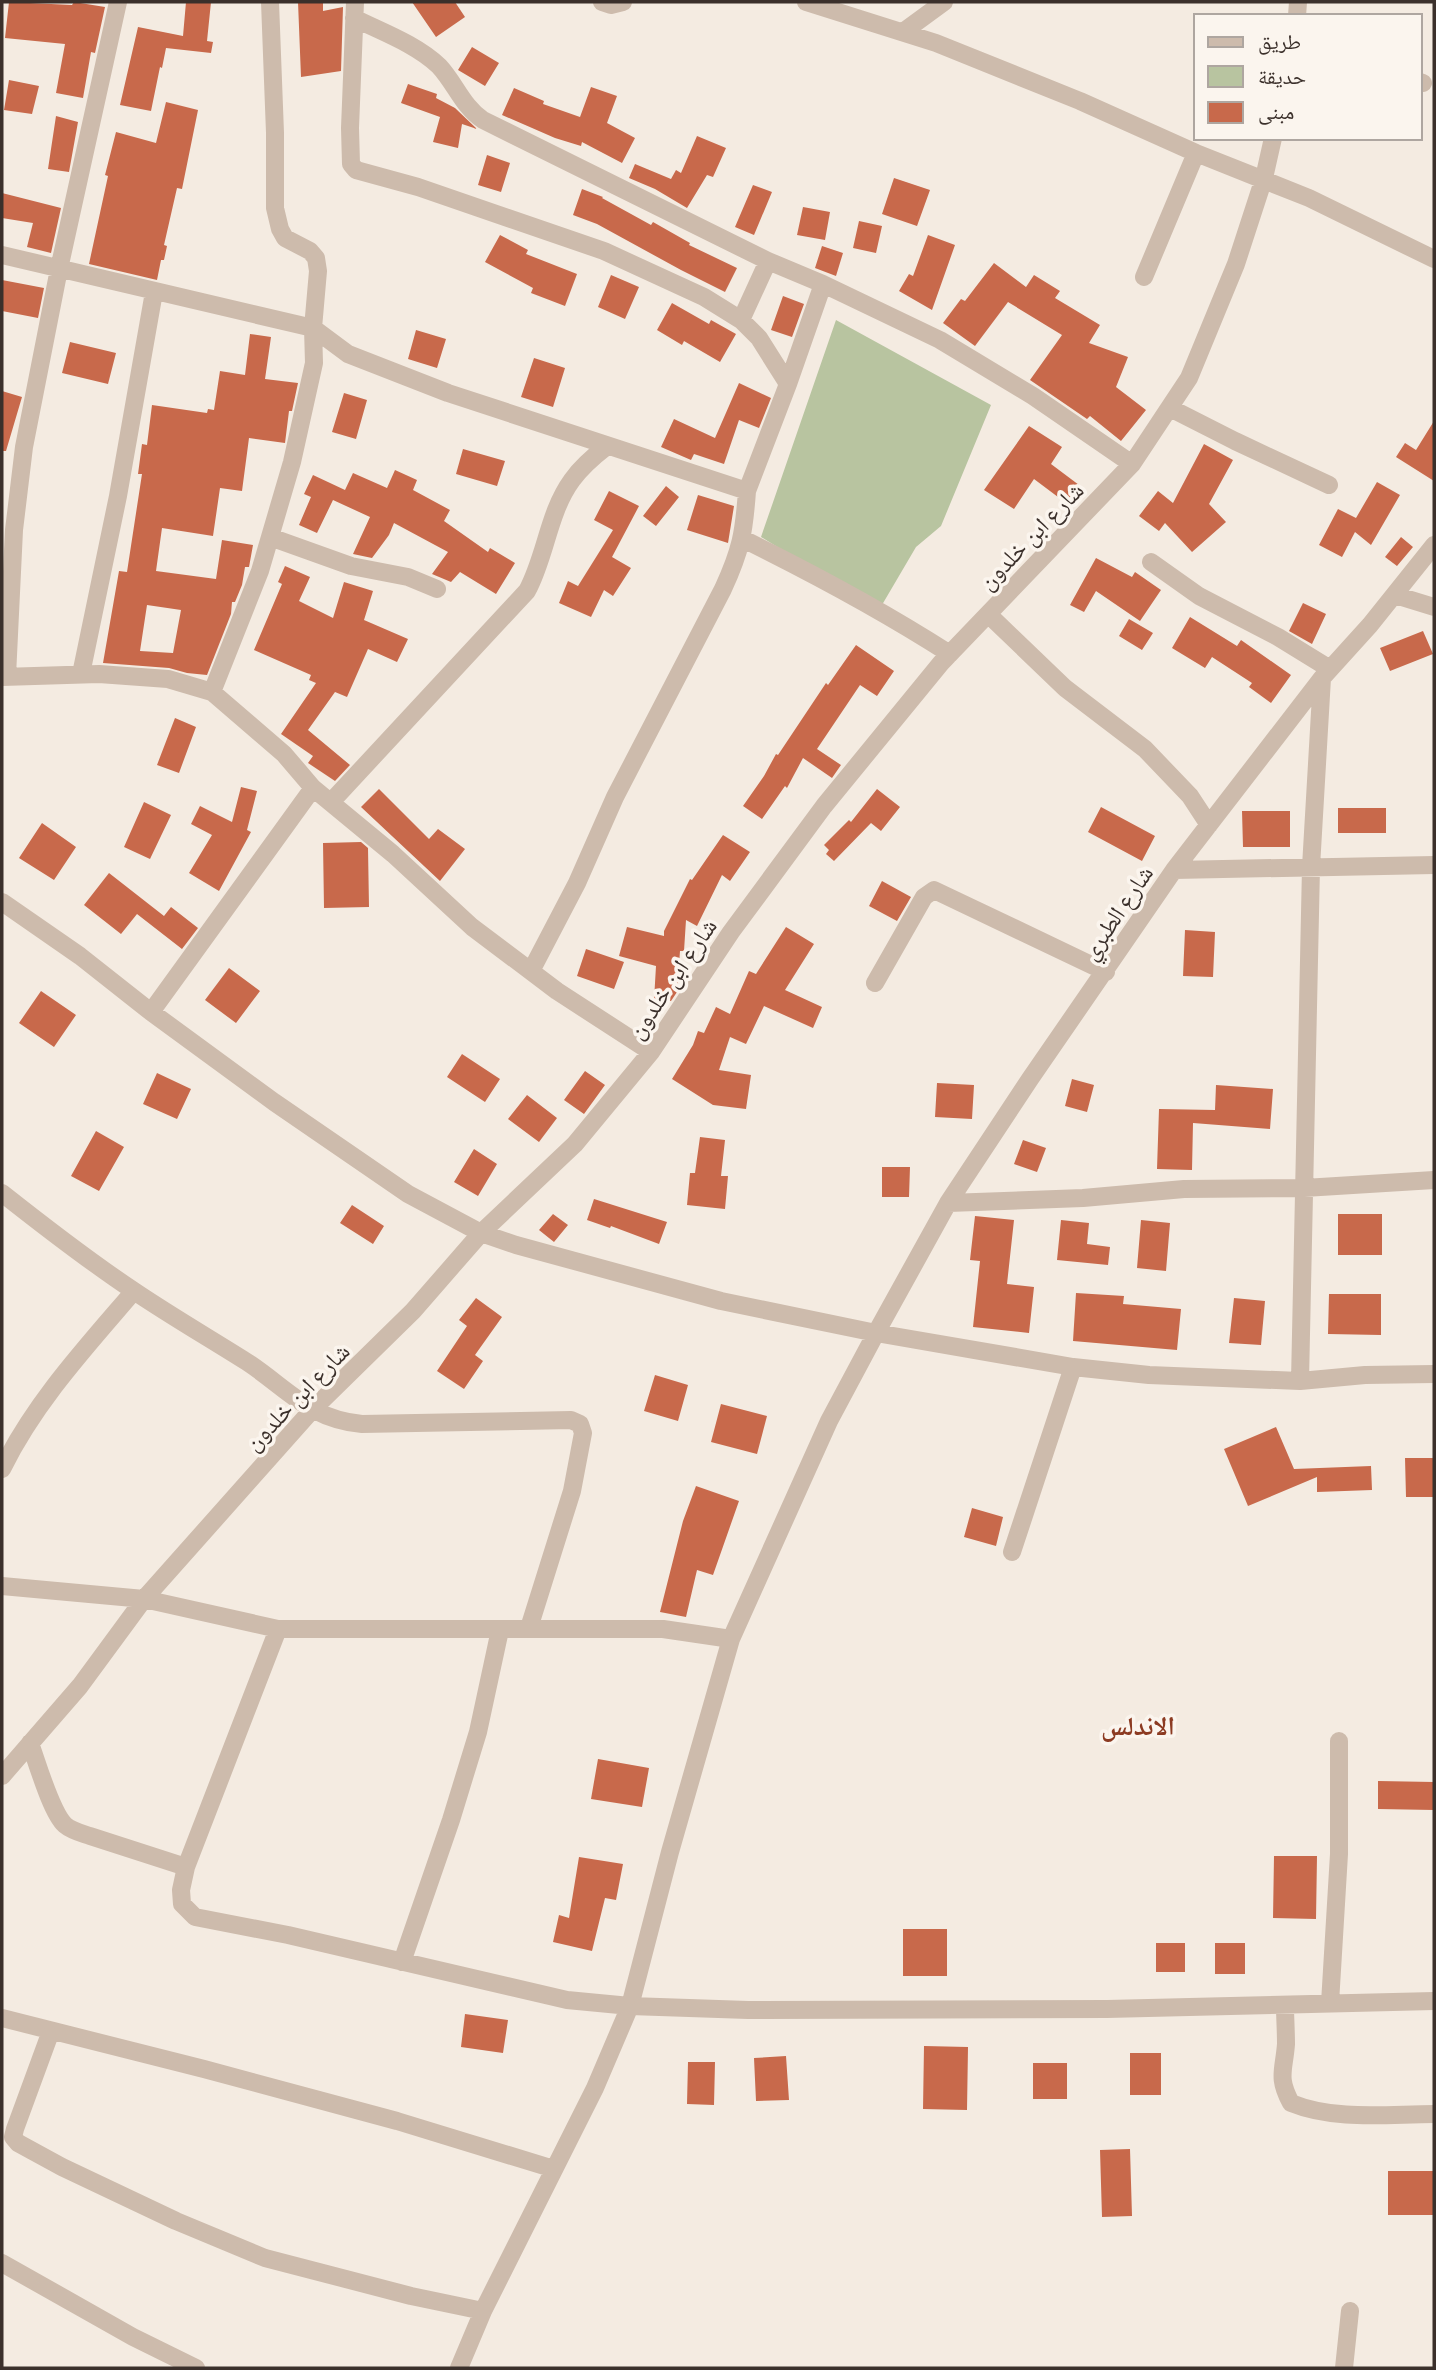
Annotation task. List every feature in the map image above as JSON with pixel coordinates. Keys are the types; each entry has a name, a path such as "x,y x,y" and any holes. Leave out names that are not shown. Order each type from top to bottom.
{"street":[{"path":"118,2 59,269 24,446 14,530 4,676 81,674 168,679 212,692 284,754 313,788 393,854 472,926 557,991 651,1052"},
{"path":"212,692 260,571 314,363 313,328 318,271 316,258 310,251 285,238 275,208 270,2"},
{"path":"602,2 611,5 623,2"},
{"path":"903,32 944,2"},
{"path":"818,3 936,43 1080,101 1196,153 1309,198 1434,259"},
{"path":"355,10 438,66 472,113 483,120 768,261 940,340 1033,396 1132,464"},
{"path":"355,10 350,128 351,164 356,170 418,187 604,251 704,297 741,320 759,338 788,384"},
{"name":"شارع ابن خلدون","path":"2,1776 80,1686 144,1599 312,1410 414,1311 481,1233 575,1144 651,1052 731,932 824,806 950,654 1132,464 1189,378 1236,264 1264,178 1273,140"},
{"path":"1144,277 1196,153"},
{"path":"2,255 313,328 348,354 461,398 747,491"},
{"path":"741,320 768,261"},
{"path":"531,971 577,883 615,796 739,554 747,491 823,284"},
{"path":"81,674 118,496 154,292"},
{"path":"1170,408 1235,442 1329,485"},
{"path":"331,803 527,591 537,573 551,523 561,499 583,465 607,446"},
{"path":"270,537 351,566 408,578 437,589"},
{"path":"743,539 901,622 950,654"},
{"name":"شارع الطبري","path":"458,2368 483,2311 595,2088 630,2006 670,1852 731,1639 830,1421 876,1333 948,1203 1174,870 1326,674 1395,595 1434,545"},
{"path":"1151,562 1199,596 1278,637 1326,674 1311,867 1300,1381"},
{"path":"1395,595 1434,607"},
{"path":"989,615 1065,688 1144,749 1190,796 1209,825"},
{"path":"151,1012 313,788"},
{"path":"1174,870 1434,865"},
{"path":"876,984 925,897 934,890 1105,972"},
{"path":"2,902 80,956 274,1102 408,1194 481,1233 602,1270 721,1301 876,1333 1073,1367 1149,1375 1300,1381 1365,1375 1434,1374"},
{"path":"948,1203 1083,1198 1184,1189 1304,1188 1434,1180"},
{"path":"2,1193 134,1291 265,1374 312,1410 343,1422 362,1424 571,1420 579,1424 583,1433 572,1490 529,1628"},
{"path":"2,1469 31,1418 62,1376 134,1291"},
{"path":"1012,1552 1073,1367"},
{"path":"2,1586 144,1599 278,1629 663,1629 731,1639"},
{"path":"278,1629 186,1867 181,1904 195,1917 288,1935 567,2000 630,2006 748,2010 1107,2009 1434,2001"},
{"path":"402,1962 478,1732 500,1630"},
{"path":"1330,2003 1339,1854 1339,1741"},
{"path":"30,1743 53,1805 65,1825 82,1834 186,1867"},
{"path":"1285,2004 1286,2045 1281,2067 1283,2088 1291,2103 1304,2108 1345,2114 1434,2114"},
{"path":"2,2018 384,2117 554,2168"},
{"path":"51,2031 15,2129 13,2137 18,2143 176,2221 265,2258 483,2311"},
{"path":"2,2263 122,2331 196,2368"},
{"path":"1345,2368 1350,2311"}],"green space":[{"path":"836,320 991,405 941,526 916,547 879,610 761,537"}],"building":[{"path":"9,2 72,5 74,2 105,7 95,53 91,52 83,98 56,93 65,44 5,38"},
{"path":"186,2 211,2 207,41 213,42 211,53 166,48 151,111 120,105 138,27 183,36"},
{"path":"298,2 323,2 323,11 343,7 341,71 301,77"},
{"path":"412,2 455,2 465,17 436,37"},
{"path":"472,47 499,63 485,86 458,70"},
{"path":"9,80 39,86 32,114 4,110"},
{"path":"408,84 437,94 436,98 455,108 477,129 462,124 458,148 433,142 440,117 401,103"},
{"path":"591,87 617,96 607,123 635,138 622,163 582,142 581,146 555,138 502,115 514,88 544,101 543,104 580,117"},
{"path":"166,102 198,110 182,189 177,188 164,245 167,246 164,260 161,260 157,280 89,264 108,176 105,175 116,132 156,143"},
{"path":"56,116 78,122 69,172 48,169"},
{"path":"697,136 726,148 713,177 707,175 687,208 655,189 629,178 635,164 671,179 676,170 681,173"},
{"path":"487,155 510,163 501,192 478,185"},
{"path":"894,178 930,190 917,226 882,214"},
{"path":"753,185 772,192 754,235 735,227"},
{"path":"582,189 603,197 651,225 653,222 690,243 689,245 737,268 725,292 597,224 573,215"},
{"path":"2,193 61,208 51,253 27,247 33,223 2,218"},
{"path":"803,207 830,212 825,240 797,235"},
{"path":"859,221 882,226 876,253 853,248"},
{"path":"500,235 528,250 526,254 577,274 565,306 531,293 533,288 485,262"},
{"path":"928,235 955,245 932,310 899,291 909,274 913,276"},
{"path":"822,246 843,253 836,276 815,268"},
{"path":"994,263 1026,287 1034,275 1060,291 1055,298 1100,325 1089,343 1128,357 1116,387 1146,410 1121,441 1090,416 1087,419 1030,380 1062,335 1008,302 975,346 943,323 961,299 965,301"},
{"path":"611,275 639,287 625,319 598,307"},
{"path":"2,280 44,288 38,318 2,311"},
{"path":"783,296 804,304 792,337 771,330"},
{"path":"672,303 709,324 711,320 736,334 720,362 684,341 682,345 657,330"},
{"path":"416,330 446,339 437,368 408,359"},
{"path":"250,334 271,337 265,379 298,383 292,411 289,411 285,443 249,438 242,491 220,488 213,536 162,528 156,571 216,579 222,540 253,545 249,567 245,567 242,585 235,602 232,602 231,614 207,675 169,668 103,663 119,571 127,572 142,474 138,474 142,444 147,445 152,405 207,413 208,409 214,410 220,371 245,375","holes":["147,605 181,610 173,653 140,651"]},
{"path":"70,342 116,353 108,384 62,373"},
{"path":"534,358 565,368 553,407 521,397"},
{"path":"739,383 771,398 759,428 739,420 724,464 694,454 691,460 661,447 674,419 715,438"},
{"path":"2,391 22,397 6,451 2,451"},
{"path":"344,393 367,400 356,439 332,432"},
{"path":"1434,421 1434,481 1396,457 1405,443 1416,450"},
{"path":"1029,426 1062,447 1051,464 1083,488 1070,506 1034,479 1014,509 984,490"},
{"path":"1204,444 1233,460 1209,504 1226,522 1192,552 1165,523 1159,531 1139,516 1158,491 1173,503"},
{"path":"463,449 505,461 497,486 456,474"},
{"path":"395,470 417,480 413,490 450,510 444,521 488,552 490,548 515,563 496,594 460,572 451,582 432,574 448,552 394,523 389,535 372,558 353,554 370,517 333,500 317,533 299,525 311,497 304,494 313,475 345,490 353,473 387,488"},
{"path":"1377,482 1400,495 1371,545 1355,532 1342,557 1319,545 1338,509 1356,518"},
{"path":"666,486 679,497 656,526 643,516"},
{"path":"609,491 639,506 612,557 631,568 613,596 604,590 591,617 559,603 568,581 578,586 613,530 594,520"},
{"path":"698,495 734,506 728,543 687,530"},
{"path":"1401,537 1413,547 1397,566 1385,557"},
{"path":"1096,558 1132,577 1135,572 1161,590 1140,621 1096,591 1084,612 1070,605"},
{"path":"285,566 310,577 299,601 333,618 344,582 373,591 364,620 408,639 397,662 368,649 347,697 335,692 308,730 350,765 335,781 308,763 313,756 281,734 316,683 309,680 311,675 254,650 282,584 278,582"},
{"path":"1303,603 1326,614 1312,644 1289,631"},
{"path":"1190,617 1237,646 1241,640 1291,675 1271,703 1249,687 1252,683 1212,657 1205,668 1172,648"},
{"path":"1129,619 1153,633 1142,650 1119,636"},
{"path":"1423,631 1433,654 1390,671 1380,648"},
{"path":"856,645 894,671 877,696 860,685 817,749 841,765 832,778 803,758 787,788 785,786 762,819 743,806 776,754 778,755 826,683 828,685"},
{"path":"175,718 196,727 179,773 157,765"},
{"path":"241,787 257,791 247,830 251,832 219,891 189,873 212,835 191,824 200,806 232,822"},
{"path":"379,789 429,839 438,829 465,849 440,881 361,807"},
{"path":"877,789 900,807 881,831 871,823 834,861 826,854 829,850 824,845 849,820 851,822"},
{"path":"144,802 171,815 150,859 124,847"},
{"path":"1101,807 1155,836 1142,861 1088,832"},
{"path":"1338,808 1386,808 1386,833 1338,833"},
{"path":"1242,811 1290,811 1290,847 1243,847"},
{"path":"42,823 76,847 54,880 19,858"},
{"path":"723,835 750,852 730,881 722,875 697,926 686,920 684,951 680,951 677,992 671,1001 654,1000 656,966 619,956 627,927 664,936 690,879 692,880"},
{"path":"361,842 368,848 369,907 324,908 323,843"},
{"path":"109,873 164,916 171,907 198,928 182,949 137,914 121,934 84,905"},
{"path":"882,881 911,897 897,921 869,906"},
{"path":"786,927 814,944 785,990 822,1007 813,1028 764,1006 746,1044 730,1037 719,1070 751,1075 746,1109 713,1105 672,1079 693,1045 698,1031 704,1033 716,1007 730,1014 749,971 756,974"},
{"path":"1185,930 1215,932 1213,977 1183,976"},
{"path":"586,949 624,962 614,989 577,976"},
{"path":"229,968 260,991 236,1023 205,1000"},
{"path":"41,991 76,1015 54,1047 19,1023"},
{"path":"462,1054 500,1079 485,1102 447,1077"},
{"path":"585,1071 605,1085 584,1114 564,1100"},
{"path":"157,1073 191,1089 177,1119 143,1104"},
{"path":"1072,1079 1094,1085 1087,1112 1065,1106"},
{"path":"937,1083 974,1085 972,1119 935,1117"},
{"path":"1216,1085 1273,1089 1270,1129 1193,1123 1192,1170 1157,1169 1159,1109 1215,1110"},
{"path":"527,1095 557,1118 539,1142 508,1119"},
{"path":"96,1131 124,1147 99,1191 71,1176"},
{"path":"700,1137 725,1140 721,1176 728,1176 725,1209 687,1205 690,1173 695,1173"},
{"path":"1023,1140 1046,1148 1037,1172 1014,1164"},
{"path":"474,1149 497,1164 478,1196 454,1182"},
{"path":"882,1167 910,1167 909,1197 882,1197"},
{"path":"594,1199 667,1222 659,1244 587,1220"},
{"path":"352,1205 384,1226 373,1244 340,1223"},
{"path":"553,1214 568,1225 554,1242 539,1230"},
{"path":"1338,1214 1382,1214 1382,1255 1338,1255"},
{"path":"975,1216 1014,1220 1007,1284 1034,1287 1029,1333 973,1327 980,1261 970,1260"},
{"path":"1061,1220 1089,1223 1087,1244 1110,1247 1108,1265 1057,1260"},
{"path":"1141,1220 1170,1223 1166,1271 1137,1268"},
{"path":"1076,1293 1124,1296 1123,1304 1181,1309 1177,1350 1073,1341"},
{"path":"1329,1294 1381,1294 1381,1335 1328,1334"},
{"path":"476,1298 502,1317 475,1355 483,1361 464,1389 437,1371 467,1326 459,1320"},
{"path":"1234,1298 1265,1301 1261,1345 1229,1343"},
{"path":"655,1375 688,1385 678,1421 644,1411"},
{"path":"721,1404 767,1416 757,1454 711,1442"},
{"path":"1276,1427 1294,1469 1371,1466 1372,1490 1317,1492 1317,1477 1248,1506 1224,1449"},
{"path":"1405,1458 1434,1458 1434,1497 1406,1497"},
{"path":"696,1486 739,1501 713,1575 697,1570 686,1617 660,1612 683,1521"},
{"path":"972,1508 1003,1517 996,1546 964,1537"},
{"path":"598,1759 649,1768 642,1807 591,1799"},
{"path":"1378,1781 1434,1782 1434,1810 1378,1809"},
{"path":"1274,1856 1317,1856 1316,1919 1273,1918"},
{"path":"579,1857 623,1864 616,1900 605,1898 592,1951 553,1942 559,1915 569,1918"},
{"path":"903,1929 947,1929 947,1976 903,1976"},
{"path":"1156,1943 1185,1943 1185,1972 1156,1972"},
{"path":"1215,1943 1245,1943 1245,1974 1215,1974"},
{"path":"465,2014 508,2020 503,2053 461,2047"},
{"path":"924,2046 968,2047 967,2110 923,2109"},
{"path":"1130,2053 1161,2053 1161,2095 1130,2095"},
{"path":"786,2056 789,2100 756,2101 754,2058"},
{"path":"688,2062 715,2062 714,2105 687,2104"},
{"path":"1033,2063 1067,2063 1067,2099 1033,2099"},
{"path":"1130,2149 1132,2216 1102,2217 1100,2150"},
{"path":"1388,2171 1434,2171 1434,2215 1388,2215"}],"district":[{"name":"الاندلس","path":"1138,1724"}]}
